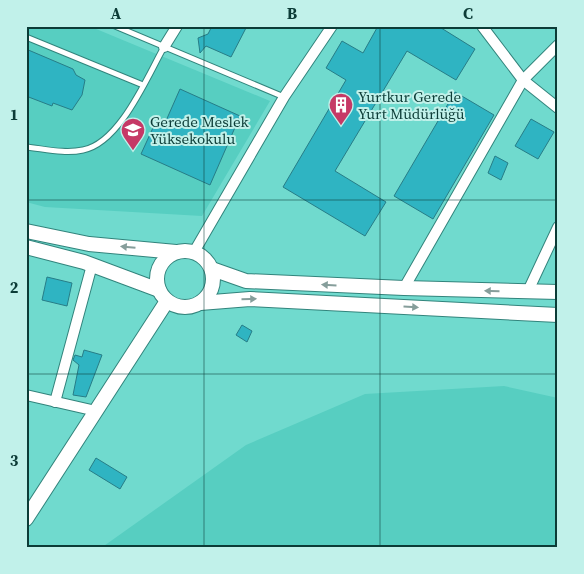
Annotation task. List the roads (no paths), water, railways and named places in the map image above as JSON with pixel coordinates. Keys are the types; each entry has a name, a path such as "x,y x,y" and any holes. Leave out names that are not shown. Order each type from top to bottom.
{"street":[{"path":"164,47 177,26"},
{"path":"194,252 284,97 332,26"},
{"path":"482,26 523,80 558,108"},
{"path":"404,288 523,80 558,45"},
{"path":"528,291 558,227"},
{"path":"26,231 89,244 194,252 202,256 212,269 246,281 558,292"},
{"path":"26,247 92,265 163,295 183,307 200,303 250,299 558,314"},
{"path":"26,519 96,411 163,295 158,272 168,256 176,252"},
{"path":"56,402 92,265"},
{"path":"200,303 212,288 212,269"},
{"path":"26,395 96,411"}],"lane":[{"path":"115,26 284,97"},
{"path":"26,37 143,85"},
{"path":"26,147 71,152 85,150 98,144 113,131 129,110 164,47"}],"place":[{"name":"Yurtkur Gerede Yurt Müdürlüğü","path":"341,126"},
{"name":"Gerede Meslek Yüksekokulu","path":"133,151"}]}
